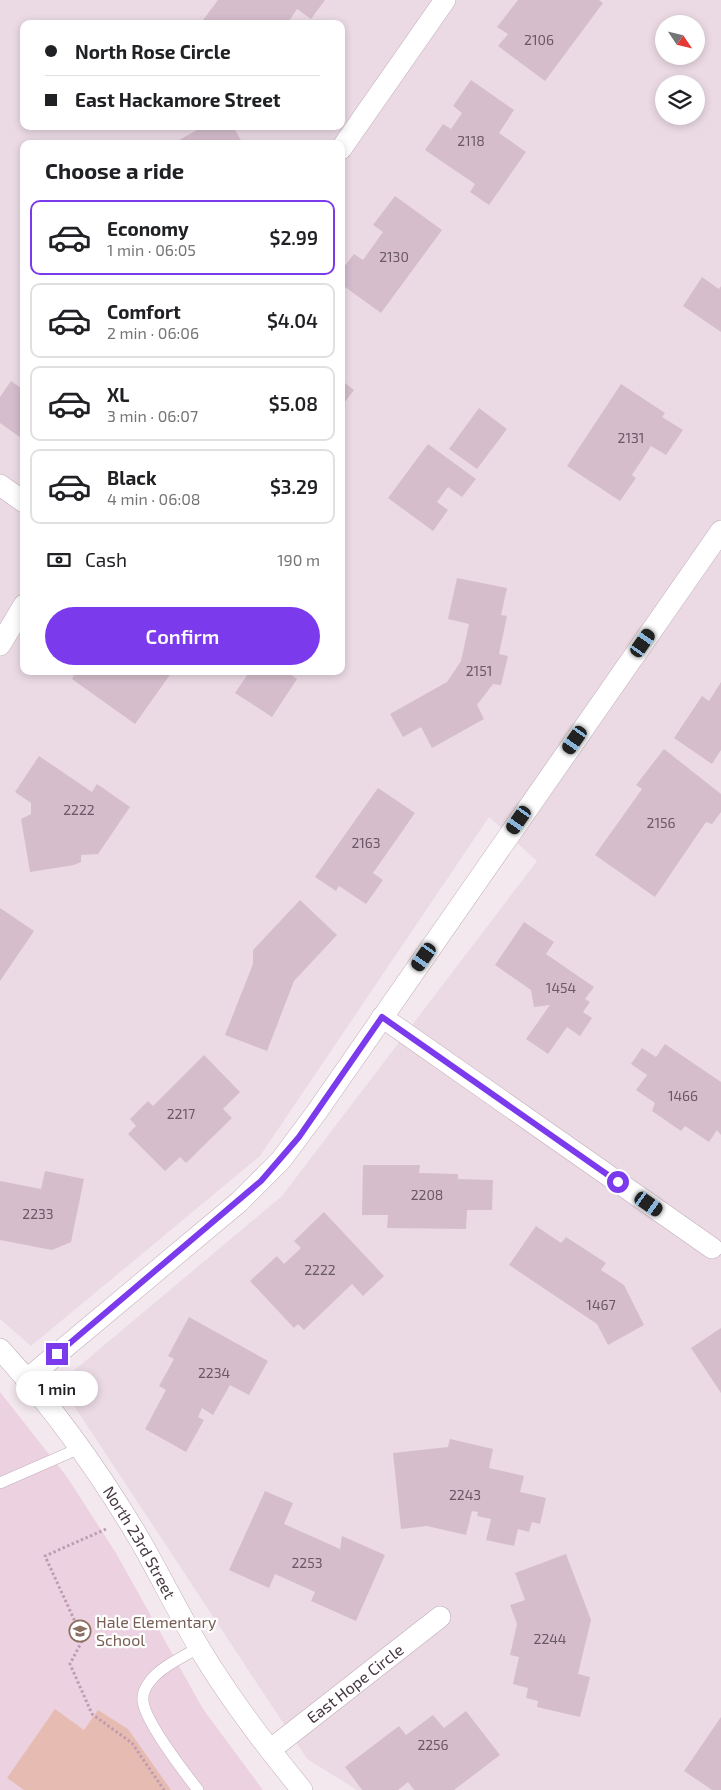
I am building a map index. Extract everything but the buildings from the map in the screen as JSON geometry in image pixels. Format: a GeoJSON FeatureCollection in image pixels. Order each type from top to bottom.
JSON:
{"type":"FeatureCollection","features":[{"type":"Feature","properties":{"kind":"street"},"geometry":{"type":"LineString","coordinates":[[345,143],[446,0]]}},
{"type":"Feature","properties":{"kind":"street"},"geometry":{"type":"LineString","coordinates":[[0,485],[20,499]]}},
{"type":"Feature","properties":{"kind":"street"},"geometry":{"type":"LineString","coordinates":[[26,1380],[261,1181],[299,1137],[721,530]]}},
{"type":"Feature","properties":{"kind":"street"},"geometry":{"type":"LineString","coordinates":[[0,645],[20,612]]}},
{"type":"Feature","properties":{"kind":"street"},"geometry":{"type":"LineString","coordinates":[[382,1017],[712,1248]]}},
{"type":"Feature","properties":{"kind":"street","name":"North 23rd Street"},"geometry":{"type":"LineString","coordinates":[[0,1349],[80,1448],[128,1520],[199,1647],[270,1750],[302,1790]]}},
{"type":"Feature","properties":{"kind":"street","name":"East Hope Circle"},"geometry":{"type":"LineString","coordinates":[[270,1750],[440,1617]]}},
{"type":"Feature","properties":{"kind":"lane"},"geometry":{"type":"LineString","coordinates":[[0,1483],[80,1448]]}},
{"type":"Feature","properties":{"kind":"lane"},"geometry":{"type":"LineString","coordinates":[[198,1790],[162,1739],[146,1711],[143,1700],[145,1689],[156,1674],[199,1647]]}},
{"type":"Feature","properties":{"kind":"path"},"geometry":{"type":"LineString","coordinates":[[128,1520],[45,1556],[83,1639],[70,1664],[92,1714],[132,1743],[164,1790]]}},
{"type":"Feature","properties":{"kind":"shaded area"},"geometry":{"type":"Polygon","coordinates":[[[0,0],[721,0],[721,1790],[357,1790],[307,1759],[59,1383],[282,1196],[537,861],[489,817],[260,1156],[31,1346],[0,1319],[0,0]]]}},
{"type":"Feature","properties":{"kind":"shaded area","name":"Hale Elementary School"},"geometry":{"type":"Polygon","coordinates":[[[0,1392],[67,1477],[116,1553],[203,1709],[263,1790],[0,1790],[0,1392]]]}},
{"type":"Feature","properties":{"kind":"shaded area"},"geometry":{"type":"Polygon","coordinates":[[[55,1709],[84,1730],[98,1710],[128,1729],[171,1790],[24,1790],[7,1778],[55,1709]]]}},
{"type":"Feature","properties":{"kind":"place","name":"Hale Elementary School"},"geometry":{"type":"Point","coordinates":[80,1631]}},
{"type":"Feature","properties":{"kind":"route"},"geometry":{"type":"LineString","coordinates":[[57,1354],[239,1202],[261,1181],[299,1137],[382,1017],[618,1182]]}}]}
